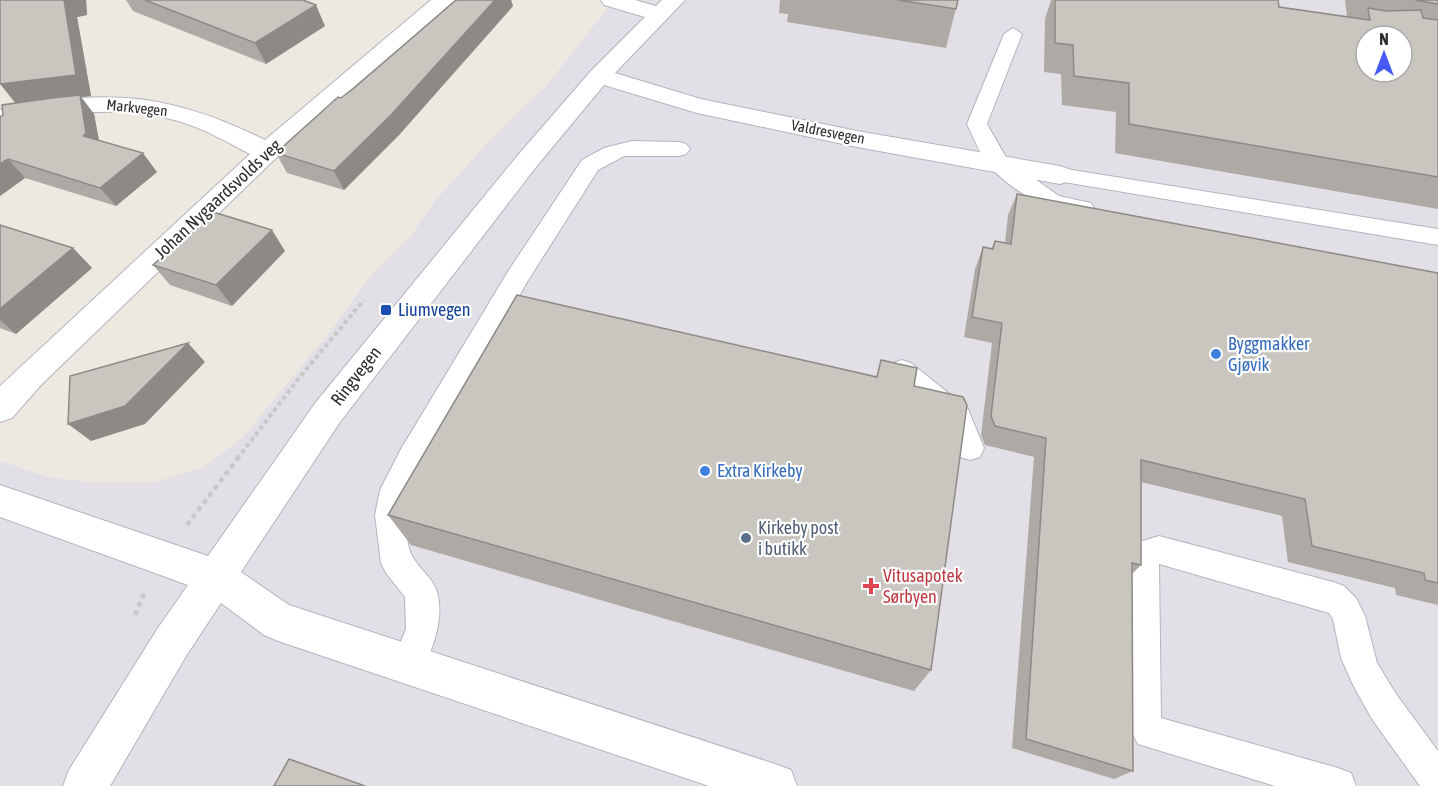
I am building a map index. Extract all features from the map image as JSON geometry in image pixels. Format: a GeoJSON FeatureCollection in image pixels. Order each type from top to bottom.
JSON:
{"type":"FeatureCollection","features":[{"type":"Feature","properties":{"kind":"street","name":"Johan Nygaardsvolds veg"},"geometry":{"type":"LineString","coordinates":[[0,408],[39,368],[267,152],[444,0]]}},
{"type":"Feature","properties":{"kind":"street"},"geometry":{"type":"LineString","coordinates":[[612,0],[667,7]]}},
{"type":"Feature","properties":{"kind":"street","name":"Ringvegen"},"geometry":{"type":"LineString","coordinates":[[85,786],[172,642],[215,576],[335,403],[446,260],[599,76],[667,7]]}},
{"type":"Feature","properties":{"kind":"street","name":"Valdresvegen"},"geometry":{"type":"LineString","coordinates":[[599,76],[697,106],[1060,175]]}},
{"type":"Feature","properties":{"kind":"street","name":"Markvegen"},"geometry":{"type":"LineString","coordinates":[[0,118],[71,105],[106,104],[146,107],[184,115],[267,152]]}},
{"type":"Feature","properties":{"kind":"street"},"geometry":{"type":"LineString","coordinates":[[0,501],[215,576],[278,621],[776,786]]}},
{"type":"Feature","properties":{"kind":"lane"},"geometry":{"type":"LineString","coordinates":[[1013,34],[977,124],[999,164],[1052,202],[1099,211]]}},
{"type":"Feature","properties":{"kind":"lane"},"geometry":{"type":"LineString","coordinates":[[409,663],[422,629],[421,592],[397,563],[390,515],[395,489],[411,458],[518,276],[590,165],[606,153],[623,148],[679,148]]}},
{"type":"Feature","properties":{"kind":"lane"},"geometry":{"type":"LineString","coordinates":[[1060,175],[1438,237]]}},
{"type":"Feature","properties":{"kind":"lane"},"geometry":{"type":"LineString","coordinates":[[902,370],[957,417],[970,448]]}},
{"type":"Feature","properties":{"kind":"lane"},"geometry":{"type":"LineString","coordinates":[[1338,786],[1150,732],[1142,720],[1142,558],[1147,553],[1159,550],[1333,597],[1341,602],[1349,614],[1357,655],[1371,687],[1438,781]]}},
{"type":"Feature","properties":{"kind":"shaded area"},"geometry":{"type":"Polygon","coordinates":[[[614,0],[1438,0],[1438,786],[0,786],[0,461],[47,477],[88,482],[155,482],[204,467],[243,437],[333,328],[373,272],[410,237],[435,201],[499,130],[545,87],[614,0]]]}},
{"type":"Feature","properties":{"kind":"building"},"geometry":{"type":"Polygon","coordinates":[[[0,0],[64,0],[76,75],[0,84],[0,0]]]}},
{"type":"Feature","properties":{"kind":"building"},"geometry":{"type":"Polygon","coordinates":[[[145,0],[303,0],[316,5],[255,43],[145,0]]]}},
{"type":"Feature","properties":{"kind":"building"},"geometry":{"type":"Polygon","coordinates":[[[456,0],[495,0],[391,115],[334,171],[276,153],[338,97],[341,98],[354,88],[456,0]]]}},
{"type":"Feature","properties":{"kind":"building"},"geometry":{"type":"Polygon","coordinates":[[[898,0],[958,0],[956,9],[898,0]]]}},
{"type":"Feature","properties":{"kind":"building"},"geometry":{"type":"Polygon","coordinates":[[[1055,0],[1278,0],[1279,7],[1370,20],[1368,8],[1386,11],[1421,10],[1423,18],[1438,20],[1438,177],[1129,124],[1129,83],[1074,76],[1073,45],[1055,43],[1055,0]]]}},
{"type":"Feature","properties":{"kind":"building"},"geometry":{"type":"Polygon","coordinates":[[[1415,0],[1438,0],[1438,4],[1415,0]]]}},
{"type":"Feature","properties":{"kind":"building"},"geometry":{"type":"Polygon","coordinates":[[[80,95],[86,133],[83,136],[143,153],[100,188],[8,159],[0,164],[2,105],[80,95]]]}},
{"type":"Feature","properties":{"kind":"building"},"geometry":{"type":"Polygon","coordinates":[[[1017,194],[1438,273],[1438,583],[1425,580],[1424,573],[1312,546],[1305,499],[1141,460],[1141,565],[1132,563],[1133,771],[1026,739],[1046,438],[995,426],[991,416],[1002,323],[972,317],[983,247],[993,249],[995,241],[1011,244],[1017,194]]]}},
{"type":"Feature","properties":{"kind":"building"},"geometry":{"type":"Polygon","coordinates":[[[213,212],[272,230],[216,285],[153,265],[213,212]]]}},
{"type":"Feature","properties":{"kind":"building"},"geometry":{"type":"Polygon","coordinates":[[[0,225],[73,248],[0,309],[0,225]]]}},
{"type":"Feature","properties":{"kind":"building"},"geometry":{"type":"Polygon","coordinates":[[[517,295],[877,377],[881,360],[917,368],[914,386],[963,397],[967,405],[931,670],[388,515],[517,295]]]}},
{"type":"Feature","properties":{"kind":"building"},"geometry":{"type":"Polygon","coordinates":[[[188,343],[125,406],[68,424],[70,376],[188,343]]]}},
{"type":"Feature","properties":{"kind":"building"},"geometry":{"type":"Polygon","coordinates":[[[289,759],[365,786],[274,786],[289,759]]]}},
{"type":"Feature","properties":{"kind":"place","name":"Liumvegen"},"geometry":{"type":"Point","coordinates":[386,310]}},
{"type":"Feature","properties":{"kind":"place","name":"Byggmakker Gjøvik"},"geometry":{"type":"Point","coordinates":[1216,354]}},
{"type":"Feature","properties":{"kind":"place","name":"Extra Kirkeby"},"geometry":{"type":"Point","coordinates":[705,471]}},
{"type":"Feature","properties":{"kind":"place","name":"Kirkeby post i butikk"},"geometry":{"type":"Point","coordinates":[746,538]}},
{"type":"Feature","properties":{"kind":"place","name":"Vitusapotek Sørbyen"},"geometry":{"type":"Point","coordinates":[871,586]}}]}
